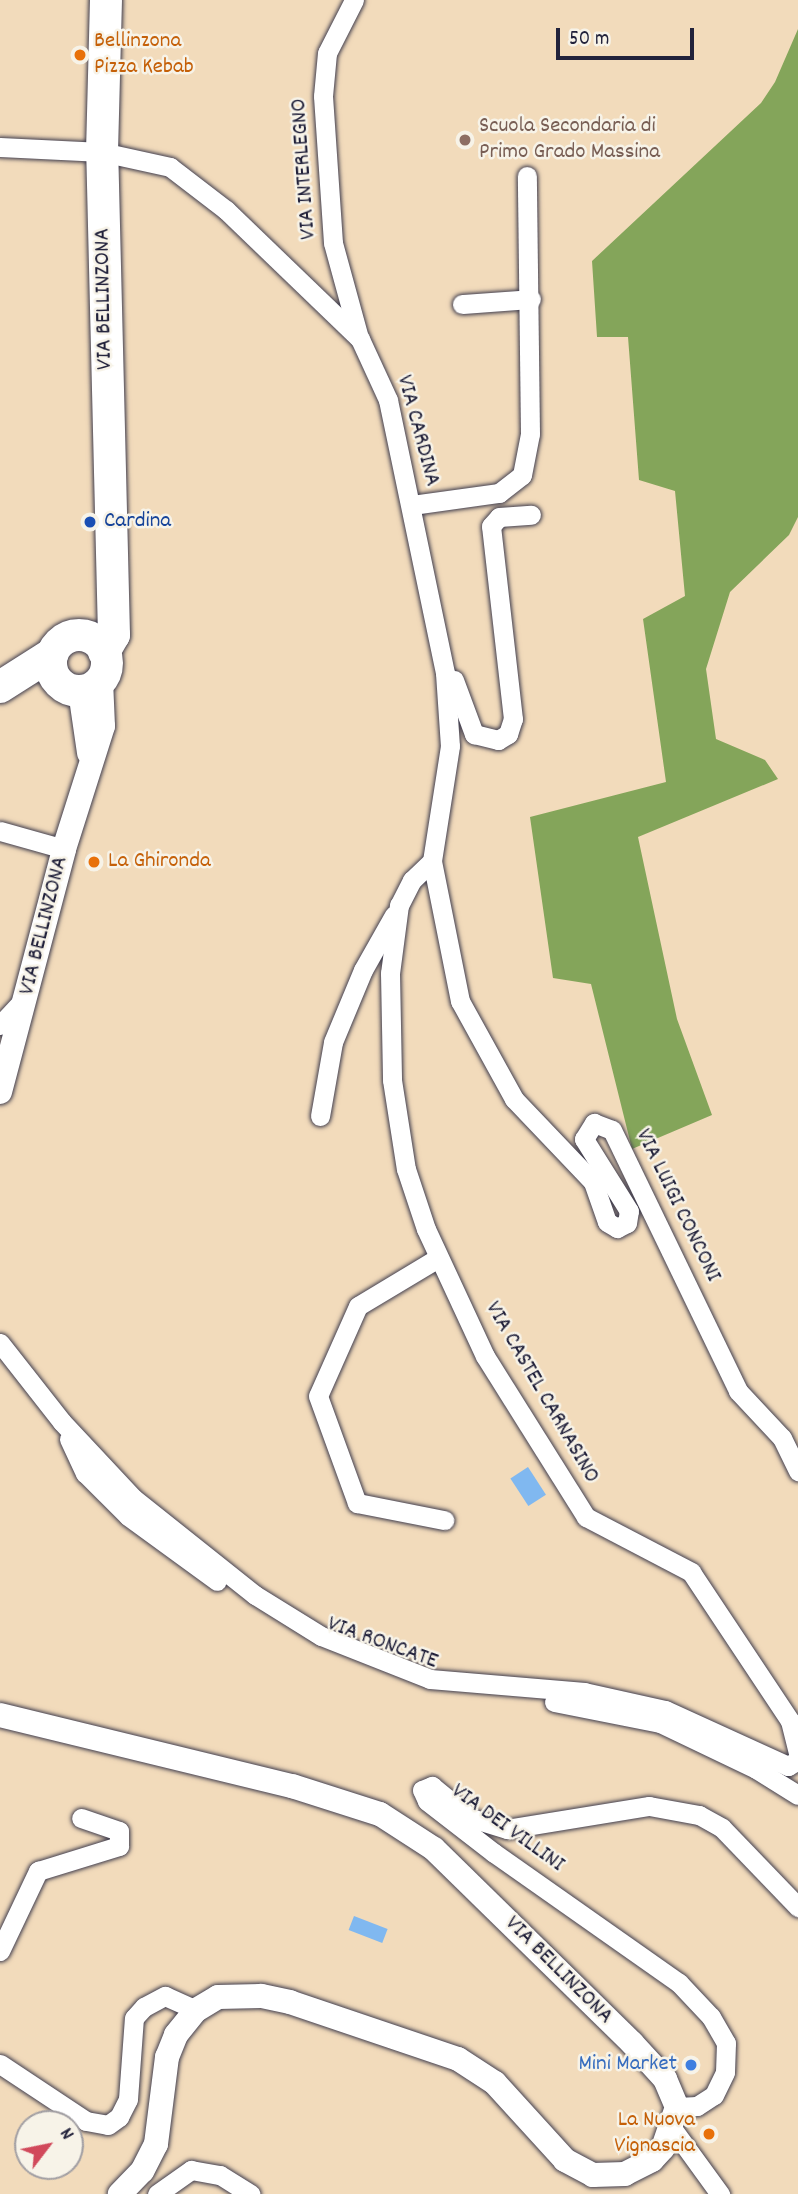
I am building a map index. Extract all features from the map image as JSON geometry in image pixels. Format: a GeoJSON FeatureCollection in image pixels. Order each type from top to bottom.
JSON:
{"type":"FeatureCollection","features":[{"type":"Feature","properties":{"kind":"main road","name":"VIA BELLINZONA"},"geometry":{"type":"LineString","coordinates":[[78,666],[114,635],[110,597],[102,152],[106,0]]}},
{"type":"Feature","properties":{"kind":"main road"},"geometry":{"type":"LineString","coordinates":[[4,686],[78,666]]}},
{"type":"Feature","properties":{"kind":"street","name":"VIA INTERLEGNO"},"geometry":{"type":"LineString","coordinates":[[354,0],[327,53],[323,96],[333,243],[359,339]]}},
{"type":"Feature","properties":{"kind":"street","name":"VIA CARDINA"},"geometry":{"type":"LineString","coordinates":[[0,147],[102,152],[170,167],[193,181],[359,339],[388,400],[412,505],[423,579],[445,673],[450,746],[432,861]]}},
{"type":"Feature","properties":{"kind":"street"},"geometry":{"type":"LineString","coordinates":[[412,505],[499,493],[522,475],[530,434],[531,299],[527,176]]}},
{"type":"Feature","properties":{"kind":"street"},"geometry":{"type":"LineString","coordinates":[[462,304],[531,299]]}},
{"type":"Feature","properties":{"kind":"street"},"geometry":{"type":"LineString","coordinates":[[423,579],[465,720],[474,734],[498,740],[508,734],[513,719],[491,526],[499,517],[531,515]]}},
{"type":"Feature","properties":{"kind":"street","name":"VIA BELLINZONA"},"geometry":{"type":"LineString","coordinates":[[0,1092],[90,760],[78,666]]}},
{"type":"Feature","properties":{"kind":"street"},"geometry":{"type":"LineString","coordinates":[[0,831],[64,849]]}},
{"type":"Feature","properties":{"kind":"street","name":"VIA CASTEL CARNASINO"},"geometry":{"type":"LineString","coordinates":[[432,861],[412,880],[399,905],[390,973],[392,1080],[406,1170],[438,1258],[485,1356],[586,1517],[691,1572],[790,1721],[798,1752]]}},
{"type":"Feature","properties":{"kind":"street","name":"VIA LUIGI CONCONI"},"geometry":{"type":"LineString","coordinates":[[432,861],[460,1001],[514,1099],[593,1182],[607,1223],[617,1228],[627,1223],[629,1212],[584,1139],[594,1123],[612,1130],[738,1391],[782,1438],[798,1471]]}},
{"type":"Feature","properties":{"kind":"street"},"geometry":{"type":"LineString","coordinates":[[320,1116],[333,1042],[363,970],[399,905]]}},
{"type":"Feature","properties":{"kind":"street"},"geometry":{"type":"LineString","coordinates":[[0,1025],[27,996]]}},
{"type":"Feature","properties":{"kind":"street"},"geometry":{"type":"LineString","coordinates":[[438,1258],[358,1306],[318,1396],[357,1503],[444,1520]]}},
{"type":"Feature","properties":{"kind":"street"},"geometry":{"type":"LineString","coordinates":[[4,1350],[61,1422],[133,1498],[255,1595],[321,1636],[430,1679],[584,1692],[665,1710],[788,1766],[798,1760]]}},
{"type":"Feature","properties":{"kind":"street","name":"VIA RONCATE"},"geometry":{"type":"LineString","coordinates":[[61,1422],[85,1473],[128,1516],[317,1649],[430,1689],[579,1705],[660,1723],[756,1769],[798,1795]]}},
{"type":"Feature","properties":{"kind":"street","name":"VIA BELLINZONA"},"geometry":{"type":"LineString","coordinates":[[1,1719],[292,1786],[380,1814],[434,1849],[632,2043],[665,2079],[675,2118]]}},
{"type":"Feature","properties":{"kind":"street","name":"VIA DEI VILLINI"},"geometry":{"type":"LineString","coordinates":[[675,2118],[714,2095],[725,2072],[726,2043],[710,2017],[679,1983],[494,1853],[427,1801],[422,1790],[432,1786],[471,1818],[507,1829],[649,1806],[699,1815],[722,1828],[798,1907]]}},
{"type":"Feature","properties":{"kind":"street"},"geometry":{"type":"LineString","coordinates":[[0,1951],[38,1871],[119,1846],[119,1831],[80,1818]]}},
{"type":"Feature","properties":{"kind":"street"},"geometry":{"type":"LineString","coordinates":[[0,2064],[86,2121],[108,2125],[119,2117],[128,2099],[134,2018],[144,2007],[164,1996],[196,2010]]}},
{"type":"Feature","properties":{"kind":"street"},"geometry":{"type":"LineString","coordinates":[[120,2194],[142,2171],[156,2144],[167,2057],[176,2035],[196,2010],[218,1997],[261,1996],[458,2059],[495,2083],[565,2161],[593,2175],[609,2176],[639,2169],[663,2148],[675,2118]]}},
{"type":"Feature","properties":{"kind":"street"},"geometry":{"type":"LineString","coordinates":[[675,2118],[720,2194]]}},
{"type":"Feature","properties":{"kind":"street"},"geometry":{"type":"LineString","coordinates":[[157,2194],[191,2170],[220,2175],[251,2194]]}},
{"type":"Feature","properties":{"kind":"green space"},"geometry":{"type":"Polygon","coordinates":[[[798,29],[798,517],[789,535],[730,592],[706,669],[716,739],[765,760],[778,779],[638,837],[677,1019],[712,1115],[632,1149],[591,984],[553,978],[530,817],[666,782],[643,619],[685,596],[675,491],[639,480],[628,337],[597,337],[592,261],[761,103],[775,82],[798,29]]]}},
{"type":"Feature","properties":{"kind":"water"},"geometry":{"type":"Polygon","coordinates":[[[528,1467],[546,1495],[528,1506],[510,1478],[528,1467]]]}},
{"type":"Feature","properties":{"kind":"water"},"geometry":{"type":"Polygon","coordinates":[[[354,1916],[388,1929],[382,1943],[349,1930],[354,1916]]]}},
{"type":"Feature","properties":{"kind":"place","name":"Bellinzona Pizza Kebab"},"geometry":{"type":"Point","coordinates":[80,55]}},
{"type":"Feature","properties":{"kind":"place","name":"Scuola Secondaria di Primo Grado Massina"},"geometry":{"type":"Point","coordinates":[465,140]}},
{"type":"Feature","properties":{"kind":"place","name":"Cardina"},"geometry":{"type":"Point","coordinates":[90,522]}},
{"type":"Feature","properties":{"kind":"place","name":"La Ghironda"},"geometry":{"type":"Point","coordinates":[94,862]}},
{"type":"Feature","properties":{"kind":"place","name":"Mini Market"},"geometry":{"type":"Point","coordinates":[691,2065]}},
{"type":"Feature","properties":{"kind":"place","name":"La Nuova Vignascia"},"geometry":{"type":"Point","coordinates":[709,2134]}}]}
